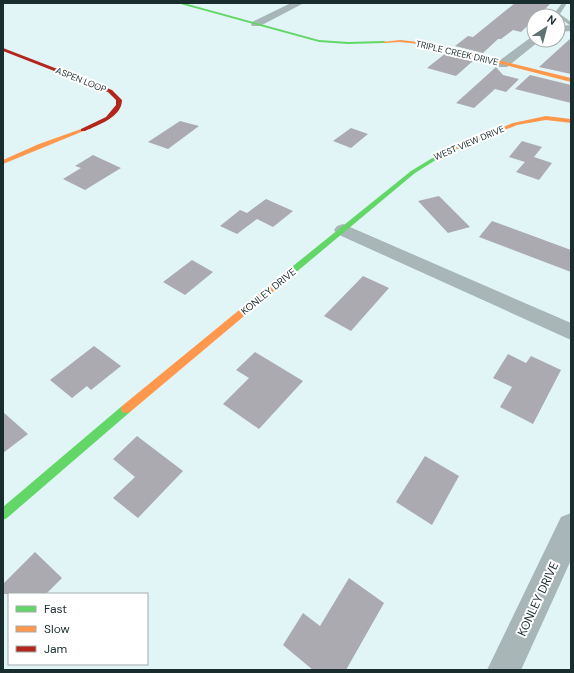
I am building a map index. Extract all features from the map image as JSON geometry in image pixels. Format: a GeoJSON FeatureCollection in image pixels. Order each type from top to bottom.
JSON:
{"type":"FeatureCollection","features":[{"type":"Feature","properties":{"kind":"street","name":"TRIPLE CREEK DRIVE"},"geometry":{"type":"LineString","coordinates":[[179,3],[319,41],[348,43],[400,40],[428,44],[571,80]]}},
{"type":"Feature","properties":{"kind":"street"},"geometry":{"type":"LineString","coordinates":[[256,24],[299,3]]}},
{"type":"Feature","properties":{"kind":"street"},"geometry":{"type":"LineString","coordinates":[[503,64],[526,46]]}},
{"type":"Feature","properties":{"kind":"street","name":"ASPEN LOOP"},"geometry":{"type":"LineString","coordinates":[[3,49],[110,91],[116,95],[119,100],[119,104],[117,110],[105,120],[53,140],[3,162]]}},
{"type":"Feature","properties":{"kind":"street","name":"WEST VIEW DRIVE"},"geometry":{"type":"LineString","coordinates":[[343,230],[413,172],[443,153],[525,122],[546,118],[571,121]]}},
{"type":"Feature","properties":{"kind":"street"},"geometry":{"type":"LineString","coordinates":[[343,230],[571,332]]}},
{"type":"Feature","properties":{"kind":"street","name":"KONLEY DRIVE"},"geometry":{"type":"LineString","coordinates":[[3,514],[204,343],[343,230]]}},
{"type":"Feature","properties":{"kind":"street","name":"KONLEY DRIVE"},"geometry":{"type":"LineString","coordinates":[[504,670],[571,528]]}},
{"type":"Feature","properties":{"kind":"lane"},"geometry":{"type":"LineString","coordinates":[[565,3],[557,14],[571,24]]}},
{"type":"Feature","properties":{"kind":"building"},"geometry":{"type":"Polygon","coordinates":[[[515,3],[551,3],[546,8],[526,8],[526,27],[521,32],[513,30],[501,39],[498,39],[483,53],[455,46],[468,36],[473,37],[515,3]]]}},
{"type":"Feature","properties":{"kind":"building"},"geometry":{"type":"Polygon","coordinates":[[[571,38],[571,74],[539,67],[560,48],[566,48],[566,43],[571,38]]]}},
{"type":"Feature","properties":{"kind":"building"},"geometry":{"type":"Polygon","coordinates":[[[446,53],[474,60],[456,76],[427,68],[446,53]]]}},
{"type":"Feature","properties":{"kind":"building"},"geometry":{"type":"Polygon","coordinates":[[[496,67],[503,75],[519,79],[506,92],[495,89],[474,108],[456,103],[496,67]]]}},
{"type":"Feature","properties":{"kind":"building"},"geometry":{"type":"Polygon","coordinates":[[[530,75],[571,85],[571,103],[515,89],[530,75]]]}},
{"type":"Feature","properties":{"kind":"building"},"geometry":{"type":"Polygon","coordinates":[[[180,121],[199,126],[168,149],[148,142],[180,121]]]}},
{"type":"Feature","properties":{"kind":"building"},"geometry":{"type":"Polygon","coordinates":[[[351,128],[368,134],[351,148],[333,141],[351,128]]]}},
{"type":"Feature","properties":{"kind":"building"},"geometry":{"type":"Polygon","coordinates":[[[522,141],[542,147],[534,157],[552,163],[539,180],[516,172],[525,162],[509,157],[522,141]]]}},
{"type":"Feature","properties":{"kind":"building"},"geometry":{"type":"Polygon","coordinates":[[[93,155],[121,168],[85,190],[63,179],[81,168],[75,166],[93,155]]]}},
{"type":"Feature","properties":{"kind":"building"},"geometry":{"type":"Polygon","coordinates":[[[439,196],[470,227],[448,233],[418,201],[439,196]]]}},
{"type":"Feature","properties":{"kind":"building"},"geometry":{"type":"Polygon","coordinates":[[[266,199],[293,211],[273,227],[257,219],[237,234],[220,226],[240,210],[247,213],[266,199]]]}},
{"type":"Feature","properties":{"kind":"building"},"geometry":{"type":"Polygon","coordinates":[[[492,221],[571,250],[571,272],[479,237],[492,221]]]}},
{"type":"Feature","properties":{"kind":"building"},"geometry":{"type":"Polygon","coordinates":[[[192,260],[213,272],[185,295],[163,282],[192,260]]]}},
{"type":"Feature","properties":{"kind":"building"},"geometry":{"type":"Polygon","coordinates":[[[363,276],[389,288],[351,331],[324,316],[363,276]]]}},
{"type":"Feature","properties":{"kind":"building"},"geometry":{"type":"Polygon","coordinates":[[[94,346],[121,366],[91,390],[87,386],[72,398],[50,380],[94,346]]]}},
{"type":"Feature","properties":{"kind":"building"},"geometry":{"type":"Polygon","coordinates":[[[255,352],[303,381],[259,429],[223,404],[249,378],[236,370],[255,352]]]}},
{"type":"Feature","properties":{"kind":"building"},"geometry":{"type":"Polygon","coordinates":[[[508,354],[526,363],[531,356],[561,370],[533,424],[500,407],[512,387],[493,378],[508,354]]]}},
{"type":"Feature","properties":{"kind":"building"},"geometry":{"type":"Polygon","coordinates":[[[3,412],[28,434],[3,453],[3,412]]]}},
{"type":"Feature","properties":{"kind":"building"},"geometry":{"type":"Polygon","coordinates":[[[137,436],[183,471],[138,518],[113,498],[135,477],[113,459],[137,436]]]}},
{"type":"Feature","properties":{"kind":"building"},"geometry":{"type":"Polygon","coordinates":[[[425,456],[459,476],[432,525],[396,502],[425,456]]]}},
{"type":"Feature","properties":{"kind":"building"},"geometry":{"type":"Polygon","coordinates":[[[35,552],[62,578],[47,593],[3,594],[3,584],[35,552]]]}},
{"type":"Feature","properties":{"kind":"building"},"geometry":{"type":"Polygon","coordinates":[[[349,578],[384,603],[346,670],[313,670],[283,645],[303,613],[320,626],[349,578]]]}},
{"type":"Feature","properties":{"kind":"traffic: fast"},"geometry":{"type":"LineString","coordinates":[[179,3],[319,41],[348,43],[384,42]]}},
{"type":"Feature","properties":{"kind":"traffic: fast"},"geometry":{"type":"LineString","coordinates":[[291,272],[413,172],[436,158]]}},
{"type":"Feature","properties":{"kind":"traffic: fast"},"geometry":{"type":"LineString","coordinates":[[3,514],[126,409]]}},
{"type":"Feature","properties":{"kind":"traffic: slow"},"geometry":{"type":"LineString","coordinates":[[384,42],[400,41],[428,44],[571,80]]}},
{"type":"Feature","properties":{"kind":"traffic: slow"},"geometry":{"type":"LineString","coordinates":[[436,158],[443,153],[515,124],[546,118],[571,121]]}},
{"type":"Feature","properties":{"kind":"traffic: slow"},"geometry":{"type":"LineString","coordinates":[[3,162],[41,145],[83,130]]}},
{"type":"Feature","properties":{"kind":"traffic: slow"},"geometry":{"type":"LineString","coordinates":[[126,409],[291,272]]}},
{"type":"Feature","properties":{"kind":"traffic: jam"},"geometry":{"type":"LineString","coordinates":[[3,49],[110,91],[119,100],[119,105],[108,118],[83,130]]}}]}
